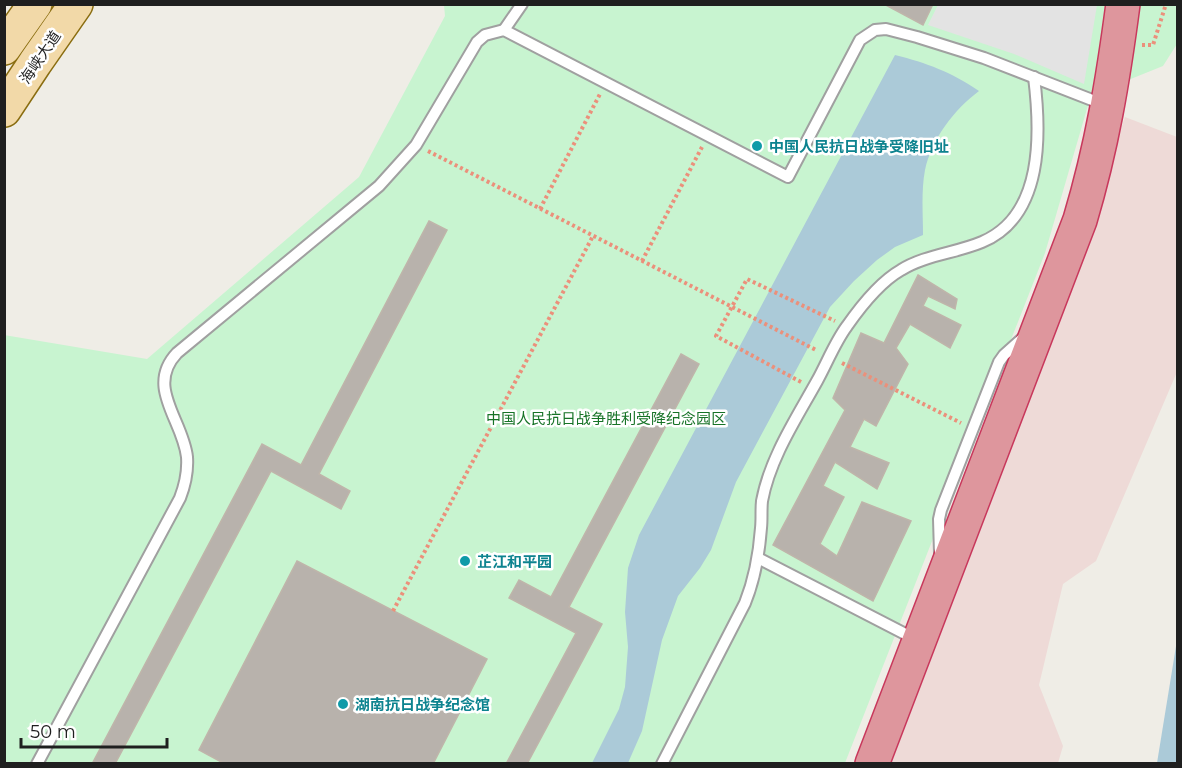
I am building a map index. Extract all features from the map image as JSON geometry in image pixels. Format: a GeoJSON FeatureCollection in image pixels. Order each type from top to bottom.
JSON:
{"type":"FeatureCollection","features":[{"type":"Feature","properties":{"kind":"highway"},"geometry":{"type":"LineString","coordinates":[[872,764],[1042,322],[1086,198],[1099,154],[1123,4]]}},
{"type":"Feature","properties":{"kind":"main road"},"geometry":{"type":"LineString","coordinates":[[4,48],[35,4]]}},
{"type":"Feature","properties":{"kind":"main road","name":"海峡大道"},"geometry":{"type":"LineString","coordinates":[[4,110],[76,4]]}},
{"type":"Feature","properties":{"kind":"lane"},"geometry":{"type":"LineString","coordinates":[[504,30],[522,4]]}},
{"type":"Feature","properties":{"kind":"lane"},"geometry":{"type":"LineString","coordinates":[[37,764],[180,498],[187,471],[187,457],[164,390],[168,363],[177,353],[379,186],[397,168],[416,145],[477,42],[493,31],[504,30],[788,177],[860,40],[875,30],[886,29],[917,37],[1034,77],[1108,106]]}},
{"type":"Feature","properties":{"kind":"lane"},"geometry":{"type":"LineString","coordinates":[[662,764],[745,603],[758,558],[762,502],[776,457],[847,326],[883,284],[899,271],[912,264],[988,239],[1004,230],[1019,213],[1028,191],[1035,154],[1037,116],[1034,77]]}},
{"type":"Feature","properties":{"kind":"lane"},"geometry":{"type":"LineString","coordinates":[[940,586],[939,519],[941,510],[999,362],[1042,322]]}},
{"type":"Feature","properties":{"kind":"lane"},"geometry":{"type":"LineString","coordinates":[[758,558],[919,641]]}},
{"type":"Feature","properties":{"kind":"path"},"geometry":{"type":"LineString","coordinates":[[1118,37],[1143,45],[1152,45],[1166,4]]}},
{"type":"Feature","properties":{"kind":"path"},"geometry":{"type":"LineString","coordinates":[[540,208],[606,83]]}},
{"type":"Feature","properties":{"kind":"path"},"geometry":{"type":"LineString","coordinates":[[642,261],[708,136]]}},
{"type":"Feature","properties":{"kind":"path"},"geometry":{"type":"LineString","coordinates":[[416,145],[973,429]]}},
{"type":"Feature","properties":{"kind":"path"},"geometry":{"type":"LineString","coordinates":[[393,610],[593,236]]}},
{"type":"Feature","properties":{"kind":"path"},"geometry":{"type":"LineString","coordinates":[[791,378],[716,336],[747,279],[825,316]]}},
{"type":"Feature","properties":{"kind":"shaded area"},"geometry":{"type":"Polygon","coordinates":[[[938,5],[1097,5],[1084,84],[1014,54],[928,25],[938,5]]]}},
{"type":"Feature","properties":{"kind":"shaded area"},"geometry":{"type":"Polygon","coordinates":[[[1125,117],[1177,137],[1177,372],[1096,561],[1063,584],[1039,685],[1063,746],[1058,763],[891,764],[1013,445],[1125,117]]]}},
{"type":"Feature","properties":{"kind":"green space","name":"芷江和平园"},"geometry":{"type":"Polygon","coordinates":[[[444,5],[1177,5],[1177,44],[1163,66],[1091,95],[1045,253],[845,763],[5,763],[4,335],[147,359],[359,177],[445,16],[444,5]]]}},
{"type":"Feature","properties":{"kind":"water"},"geometry":{"type":"Polygon","coordinates":[[[895,55],[918,61],[959,78],[979,91],[945,126],[928,158],[923,186],[923,235],[895,247],[877,260],[830,307],[736,482],[711,550],[678,596],[662,640],[642,731],[628,763],[592,763],[619,709],[625,687],[628,647],[625,612],[628,568],[639,535],[895,55]]]}},
{"type":"Feature","properties":{"kind":"water"},"geometry":{"type":"Polygon","coordinates":[[[1177,640],[1177,763],[1157,763],[1177,640]]]}},
{"type":"Feature","properties":{"kind":"building"},"geometry":{"type":"Polygon","coordinates":[[[884,4],[933,4],[923,25],[884,4]]]}},
{"type":"Feature","properties":{"kind":"building"},"geometry":{"type":"Polygon","coordinates":[[[429,221],[447,230],[319,474],[350,491],[341,509],[271,471],[115,764],[92,764],[262,444],[301,465],[429,221]]]}},
{"type":"Feature","properties":{"kind":"building"},"geometry":{"type":"Polygon","coordinates":[[[918,275],[957,299],[955,309],[928,296],[923,306],[961,325],[950,348],[910,324],[896,348],[908,364],[876,426],[864,419],[850,447],[889,463],[877,489],[835,462],[823,486],[844,497],[820,544],[837,556],[862,502],[911,521],[873,601],[773,545],[845,410],[833,398],[861,333],[884,343],[918,275]]]}},
{"type":"Feature","properties":{"kind":"building"},"geometry":{"type":"Polygon","coordinates":[[[681,354],[699,364],[569,607],[602,624],[527,764],[506,764],[576,633],[509,598],[519,580],[551,597],[681,354]]]}},
{"type":"Feature","properties":{"kind":"building","name":"湖南抗日战争纪念馆"},"geometry":{"type":"Polygon","coordinates":[[[297,561],[487,659],[433,764],[225,764],[199,750],[297,561]]]}},
{"type":"Feature","properties":{"kind":"place","name":"中国人民抗日战争受降旧址"},"geometry":{"type":"Point","coordinates":[757,146]}},
{"type":"Feature","properties":{"kind":"place","name":"芷江和平园"},"geometry":{"type":"Point","coordinates":[465,561]}},
{"type":"Feature","properties":{"kind":"place","name":"湖南抗日战争纪念馆"},"geometry":{"type":"Point","coordinates":[343,704]}},
{"type":"Feature","properties":{"kind":"park label","name":"中国人民抗日战争胜利受降纪念园区"},"geometry":{"type":"Point","coordinates":[606,418]}}]}
